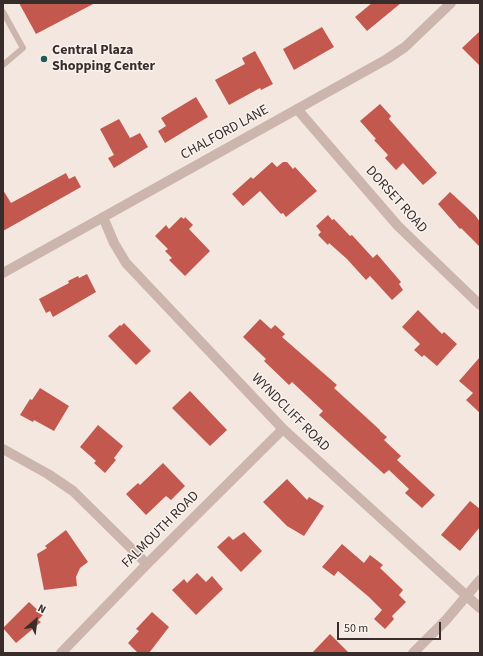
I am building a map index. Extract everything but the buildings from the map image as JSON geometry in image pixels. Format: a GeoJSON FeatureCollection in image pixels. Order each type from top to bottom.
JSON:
{"type":"FeatureCollection","features":[{"type":"Feature","properties":{"kind":"street","name":"CHALFORD LANE"},"geometry":{"type":"LineString","coordinates":[[3,273],[387,59],[405,47],[451,3]]}},
{"type":"Feature","properties":{"kind":"street","name":"DORSET ROAD"},"geometry":{"type":"LineString","coordinates":[[297,109],[398,226],[480,305]]}},
{"type":"Feature","properties":{"kind":"street","name":"WYNDCLIFF ROAD"},"geometry":{"type":"LineString","coordinates":[[103,217],[114,243],[126,263],[283,429],[480,608]]}},
{"type":"Feature","properties":{"kind":"street","name":"FALMOUTH ROAD"},"geometry":{"type":"LineString","coordinates":[[61,653],[147,564],[283,429]]}},
{"type":"Feature","properties":{"kind":"street"},"geometry":{"type":"LineString","coordinates":[[3,449],[48,474],[72,491],[147,564]]}},
{"type":"Feature","properties":{"kind":"street"},"geometry":{"type":"LineString","coordinates":[[412,653],[480,580]]}},
{"type":"Feature","properties":{"kind":"lane"},"geometry":{"type":"LineString","coordinates":[[3,12],[23,48],[3,64]]}},
{"type":"Feature","properties":{"kind":"place","name":"Central Plaza Shopping Center"},"geometry":{"type":"Point","coordinates":[44,59]}}]}
